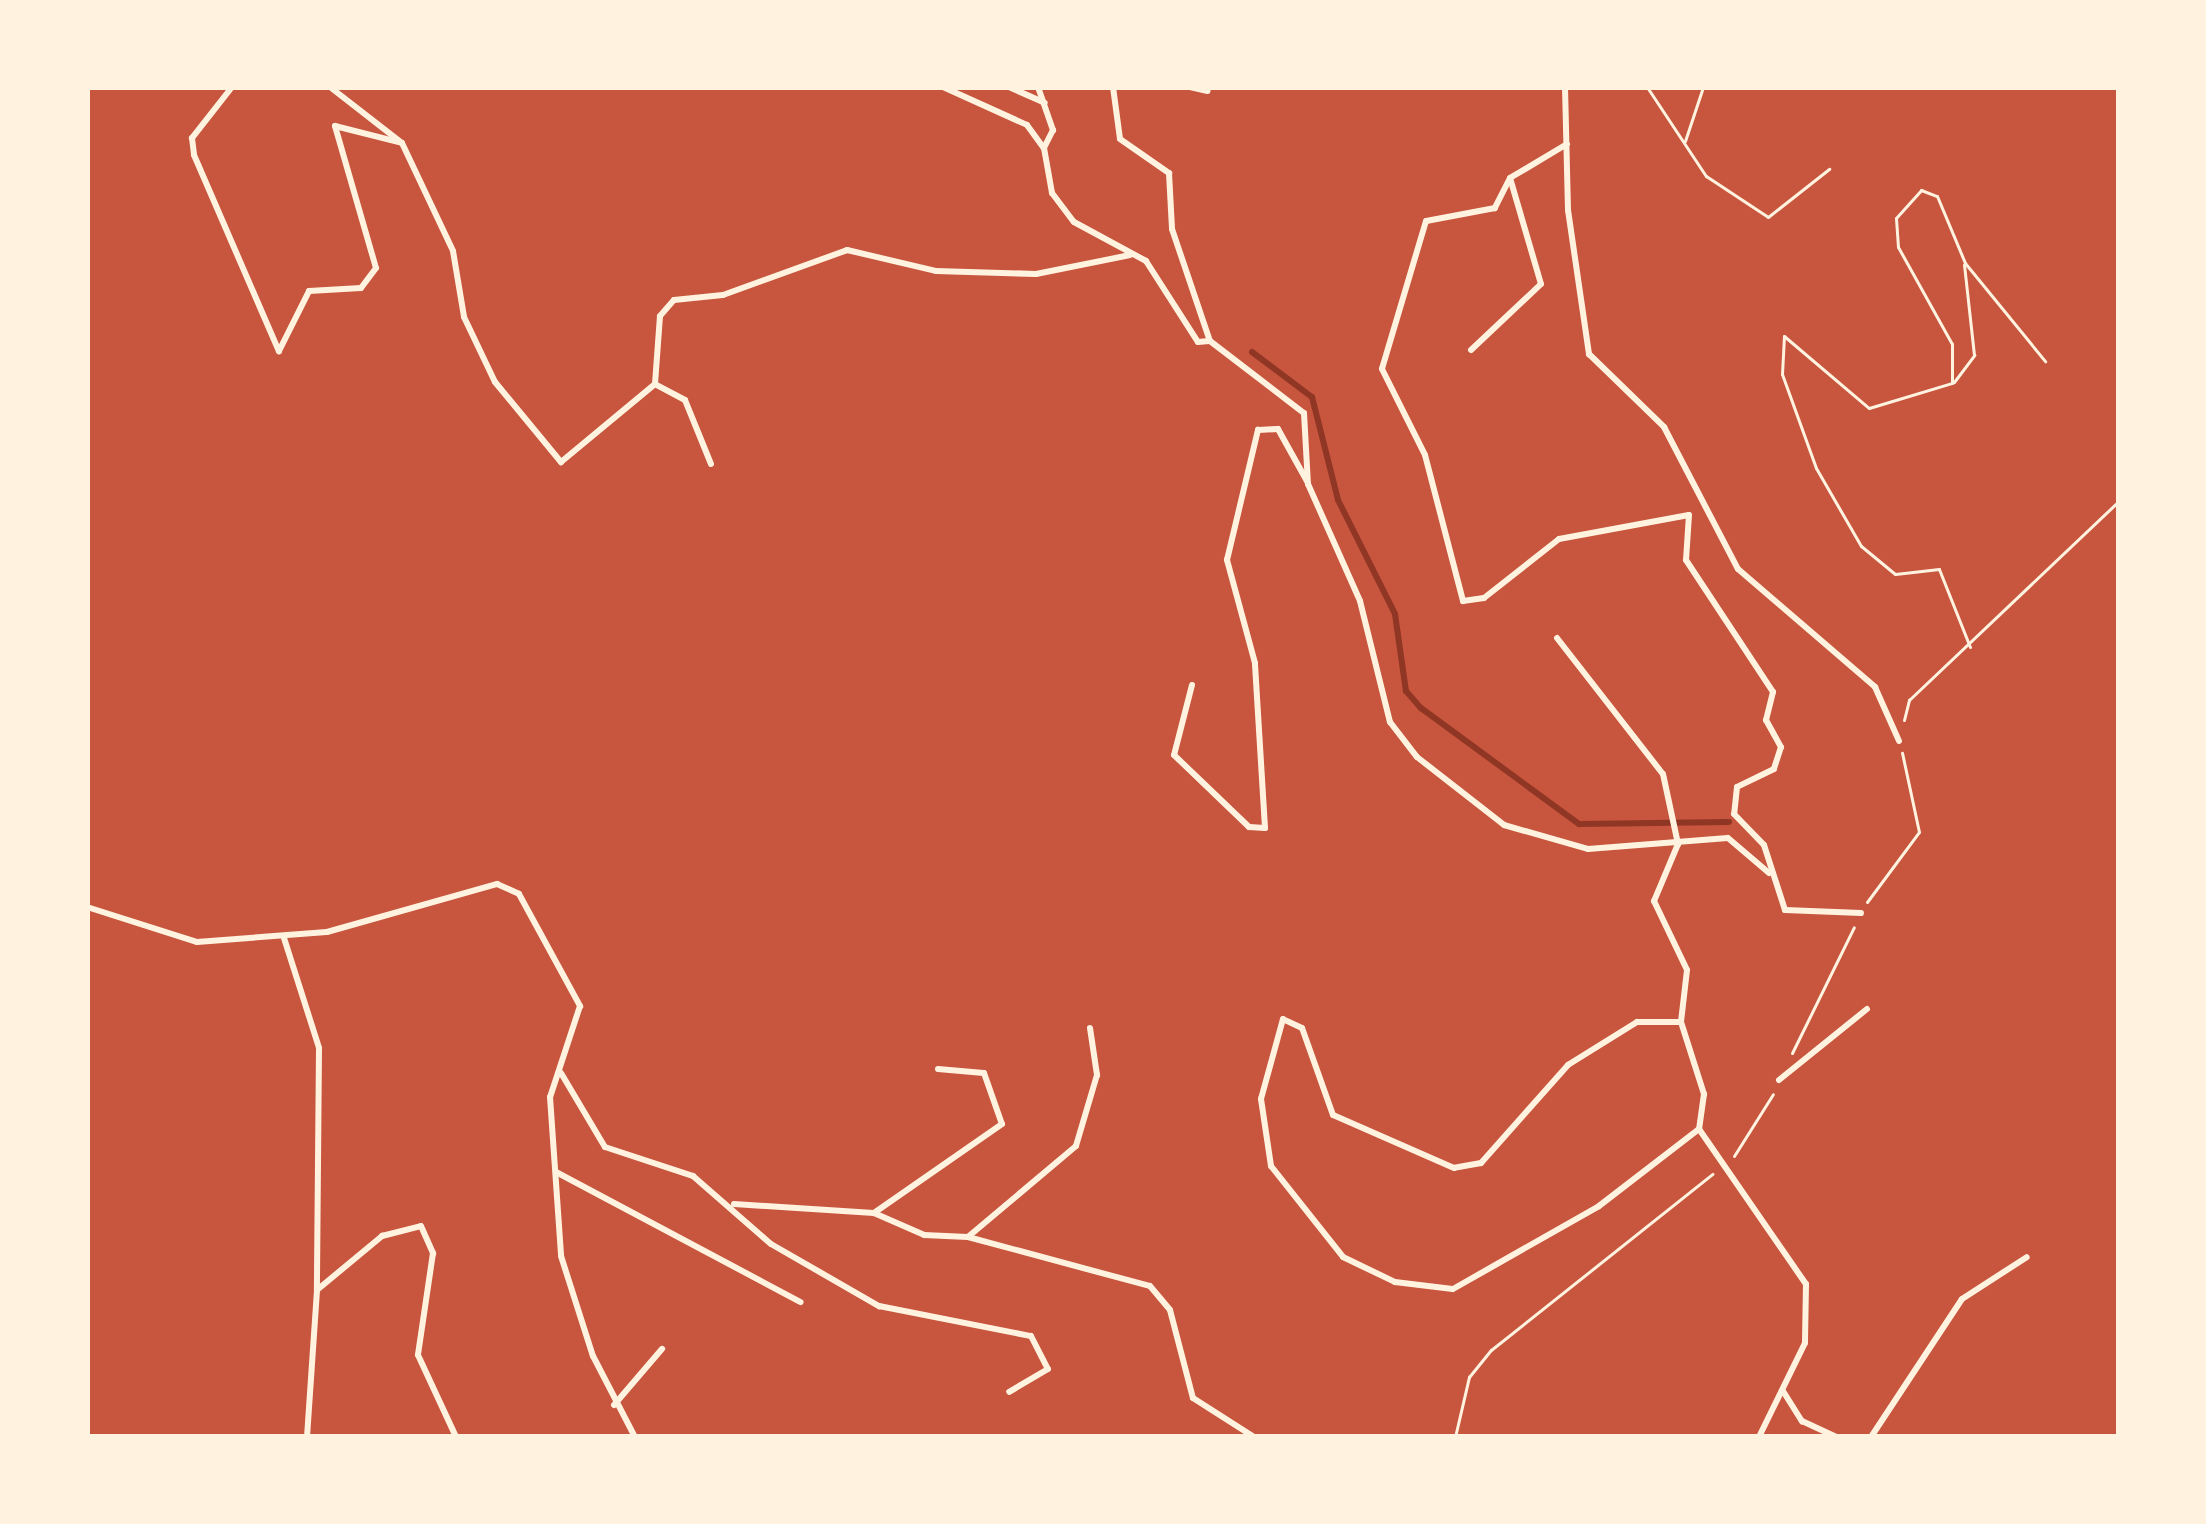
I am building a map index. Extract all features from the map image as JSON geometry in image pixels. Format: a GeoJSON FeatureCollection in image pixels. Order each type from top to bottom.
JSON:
{"type":"FeatureCollection","features":[{"type":"Feature","properties":{"kind":"lane"},"geometry":{"type":"LineString","coordinates":[[232,87],[192,138],[194,155],[279,351],[309,292],[361,288],[376,268],[335,126],[402,142]]}},
{"type":"Feature","properties":{"kind":"lane"},"geometry":{"type":"LineString","coordinates":[[330,87],[402,142],[453,251],[464,317],[495,382],[561,462],[655,384],[660,316],[674,299],[723,295],[847,250],[935,271],[1036,274],[1130,255]]}},
{"type":"Feature","properties":{"kind":"lane"},"geometry":{"type":"LineString","coordinates":[[943,87],[1027,125],[1044,148],[1052,193],[1074,222],[1172,287],[1198,342],[1210,340]]}},
{"type":"Feature","properties":{"kind":"lane"},"geometry":{"type":"LineString","coordinates":[[1009,87],[1045,104]]}},
{"type":"Feature","properties":{"kind":"lane"},"geometry":{"type":"LineString","coordinates":[[1037,87],[1054,138],[1044,148]]}},
{"type":"Feature","properties":{"kind":"lane"},"geometry":{"type":"LineString","coordinates":[[1112,87],[1120,139],[1168,173],[1172,229],[1210,340],[1304,412],[1308,484]]}},
{"type":"Feature","properties":{"kind":"lane"},"geometry":{"type":"LineString","coordinates":[[1190,87],[1208,91]]}},
{"type":"Feature","properties":{"kind":"lane"},"geometry":{"type":"LineString","coordinates":[[1565,87],[1589,354],[1664,427],[1738,569],[1875,686],[1899,741]]}},
{"type":"Feature","properties":{"kind":"lane"},"geometry":{"type":"LineString","coordinates":[[1567,144],[1510,178],[1485,213],[1426,221],[1382,369],[1425,455],[1462,601],[1484,598],[1558,539],[1688,515],[1685,560],[1771,681],[1766,720],[1781,747],[1774,769],[1737,787],[1731,805],[1764,845],[1774,881],[1795,916],[1861,914]]}},
{"type":"Feature","properties":{"kind":"lane"},"geometry":{"type":"LineString","coordinates":[[1472,350],[1540,284],[1510,178]]}},
{"type":"Feature","properties":{"kind":"lane"},"geometry":{"type":"LineString","coordinates":[[655,384],[685,400],[711,464]]}},
{"type":"Feature","properties":{"kind":"lane"},"geometry":{"type":"LineString","coordinates":[[1192,686],[1174,755],[1249,827],[1265,828],[1255,664],[1227,560],[1258,430],[1278,429],[1360,601],[1390,722],[1417,757],[1504,825],[1588,849],[1728,838],[1774,881]]}},
{"type":"Feature","properties":{"kind":"lane"},"geometry":{"type":"LineString","coordinates":[[1557,638],[1644,740],[1672,801],[1678,844],[1654,901],[1687,970],[1681,1022],[1704,1094],[1699,1129],[1707,1147],[1806,1284],[1804,1342],[1760,1437]]}},
{"type":"Feature","properties":{"kind":"lane"},"geometry":{"type":"LineString","coordinates":[[87,907],[197,942],[284,938],[497,884],[520,894],[580,1006],[559,1070],[556,1172],[563,1268],[614,1406],[635,1437]]}},
{"type":"Feature","properties":{"kind":"lane"},"geometry":{"type":"LineString","coordinates":[[284,938],[320,1048],[317,1290],[307,1437]]}},
{"type":"Feature","properties":{"kind":"lane"},"geometry":{"type":"LineString","coordinates":[[1779,1079],[1868,1009]]}},
{"type":"Feature","properties":{"kind":"lane"},"geometry":{"type":"LineString","coordinates":[[1681,1022],[1637,1022],[1568,1065],[1480,1163],[1454,1168],[1333,1115],[1302,1028],[1283,1019],[1261,1099],[1271,1166],[1343,1257],[1395,1282],[1453,1289],[1598,1206],[1699,1129]]}},
{"type":"Feature","properties":{"kind":"lane"},"geometry":{"type":"LineString","coordinates":[[968,1237],[1076,1146],[1097,1076],[1090,1028]]}},
{"type":"Feature","properties":{"kind":"lane"},"geometry":{"type":"LineString","coordinates":[[874,1213],[1002,1124],[984,1073],[938,1069]]}},
{"type":"Feature","properties":{"kind":"lane"},"geometry":{"type":"LineString","coordinates":[[559,1070],[605,1147],[693,1176],[771,1244],[879,1306],[1031,1336],[1048,1369],[1010,1392]]}},
{"type":"Feature","properties":{"kind":"lane"},"geometry":{"type":"LineString","coordinates":[[556,1172],[801,1302]]}},
{"type":"Feature","properties":{"kind":"lane"},"geometry":{"type":"LineString","coordinates":[[730,1204],[874,1213],[924,1235],[968,1237],[1150,1286],[1170,1310],[1193,1398],[1254,1437]]}},
{"type":"Feature","properties":{"kind":"lane"},"geometry":{"type":"LineString","coordinates":[[317,1290],[382,1237],[422,1226],[433,1253],[418,1354],[456,1437]]}},
{"type":"Feature","properties":{"kind":"lane"},"geometry":{"type":"LineString","coordinates":[[1871,1437],[1962,1299],[2027,1257]]}},
{"type":"Feature","properties":{"kind":"lane"},"geometry":{"type":"LineString","coordinates":[[614,1406],[662,1349]]}},
{"type":"Feature","properties":{"kind":"lane"},"geometry":{"type":"LineString","coordinates":[[1782,1389],[1802,1421],[1837,1437]]}},
{"type":"Feature","properties":{"kind":"path"},"geometry":{"type":"LineString","coordinates":[[1647,87],[1717,186],[1768,217],[1829,169]]}},
{"type":"Feature","properties":{"kind":"path"},"geometry":{"type":"LineString","coordinates":[[1684,142],[1703,87]]}},
{"type":"Feature","properties":{"kind":"path"},"geometry":{"type":"LineString","coordinates":[[1952,382],[1952,344],[1898,247],[1896,218],[1921,190],[1954,221],[1965,263],[1974,356],[1952,382],[1869,409],[1784,336],[1782,374],[1816,468],[1861,546],[1895,574],[1939,569],[1970,647]]}},
{"type":"Feature","properties":{"kind":"path"},"geometry":{"type":"LineString","coordinates":[[1965,263],[2045,361]]}},
{"type":"Feature","properties":{"kind":"path"},"geometry":{"type":"LineString","coordinates":[[1455,1437],[1469,1377],[1491,1350],[1734,1156],[1779,1079],[1861,914],[1919,832],[1899,741],[1910,700],[2119,501]]}},
{"type":"Feature","properties":{"kind":"waterway"},"geometry":{"type":"LineString","coordinates":[[1252,352],[1312,397],[1338,500],[1395,614],[1406,691],[1421,708],[1579,824],[1729,822]]}}]}
